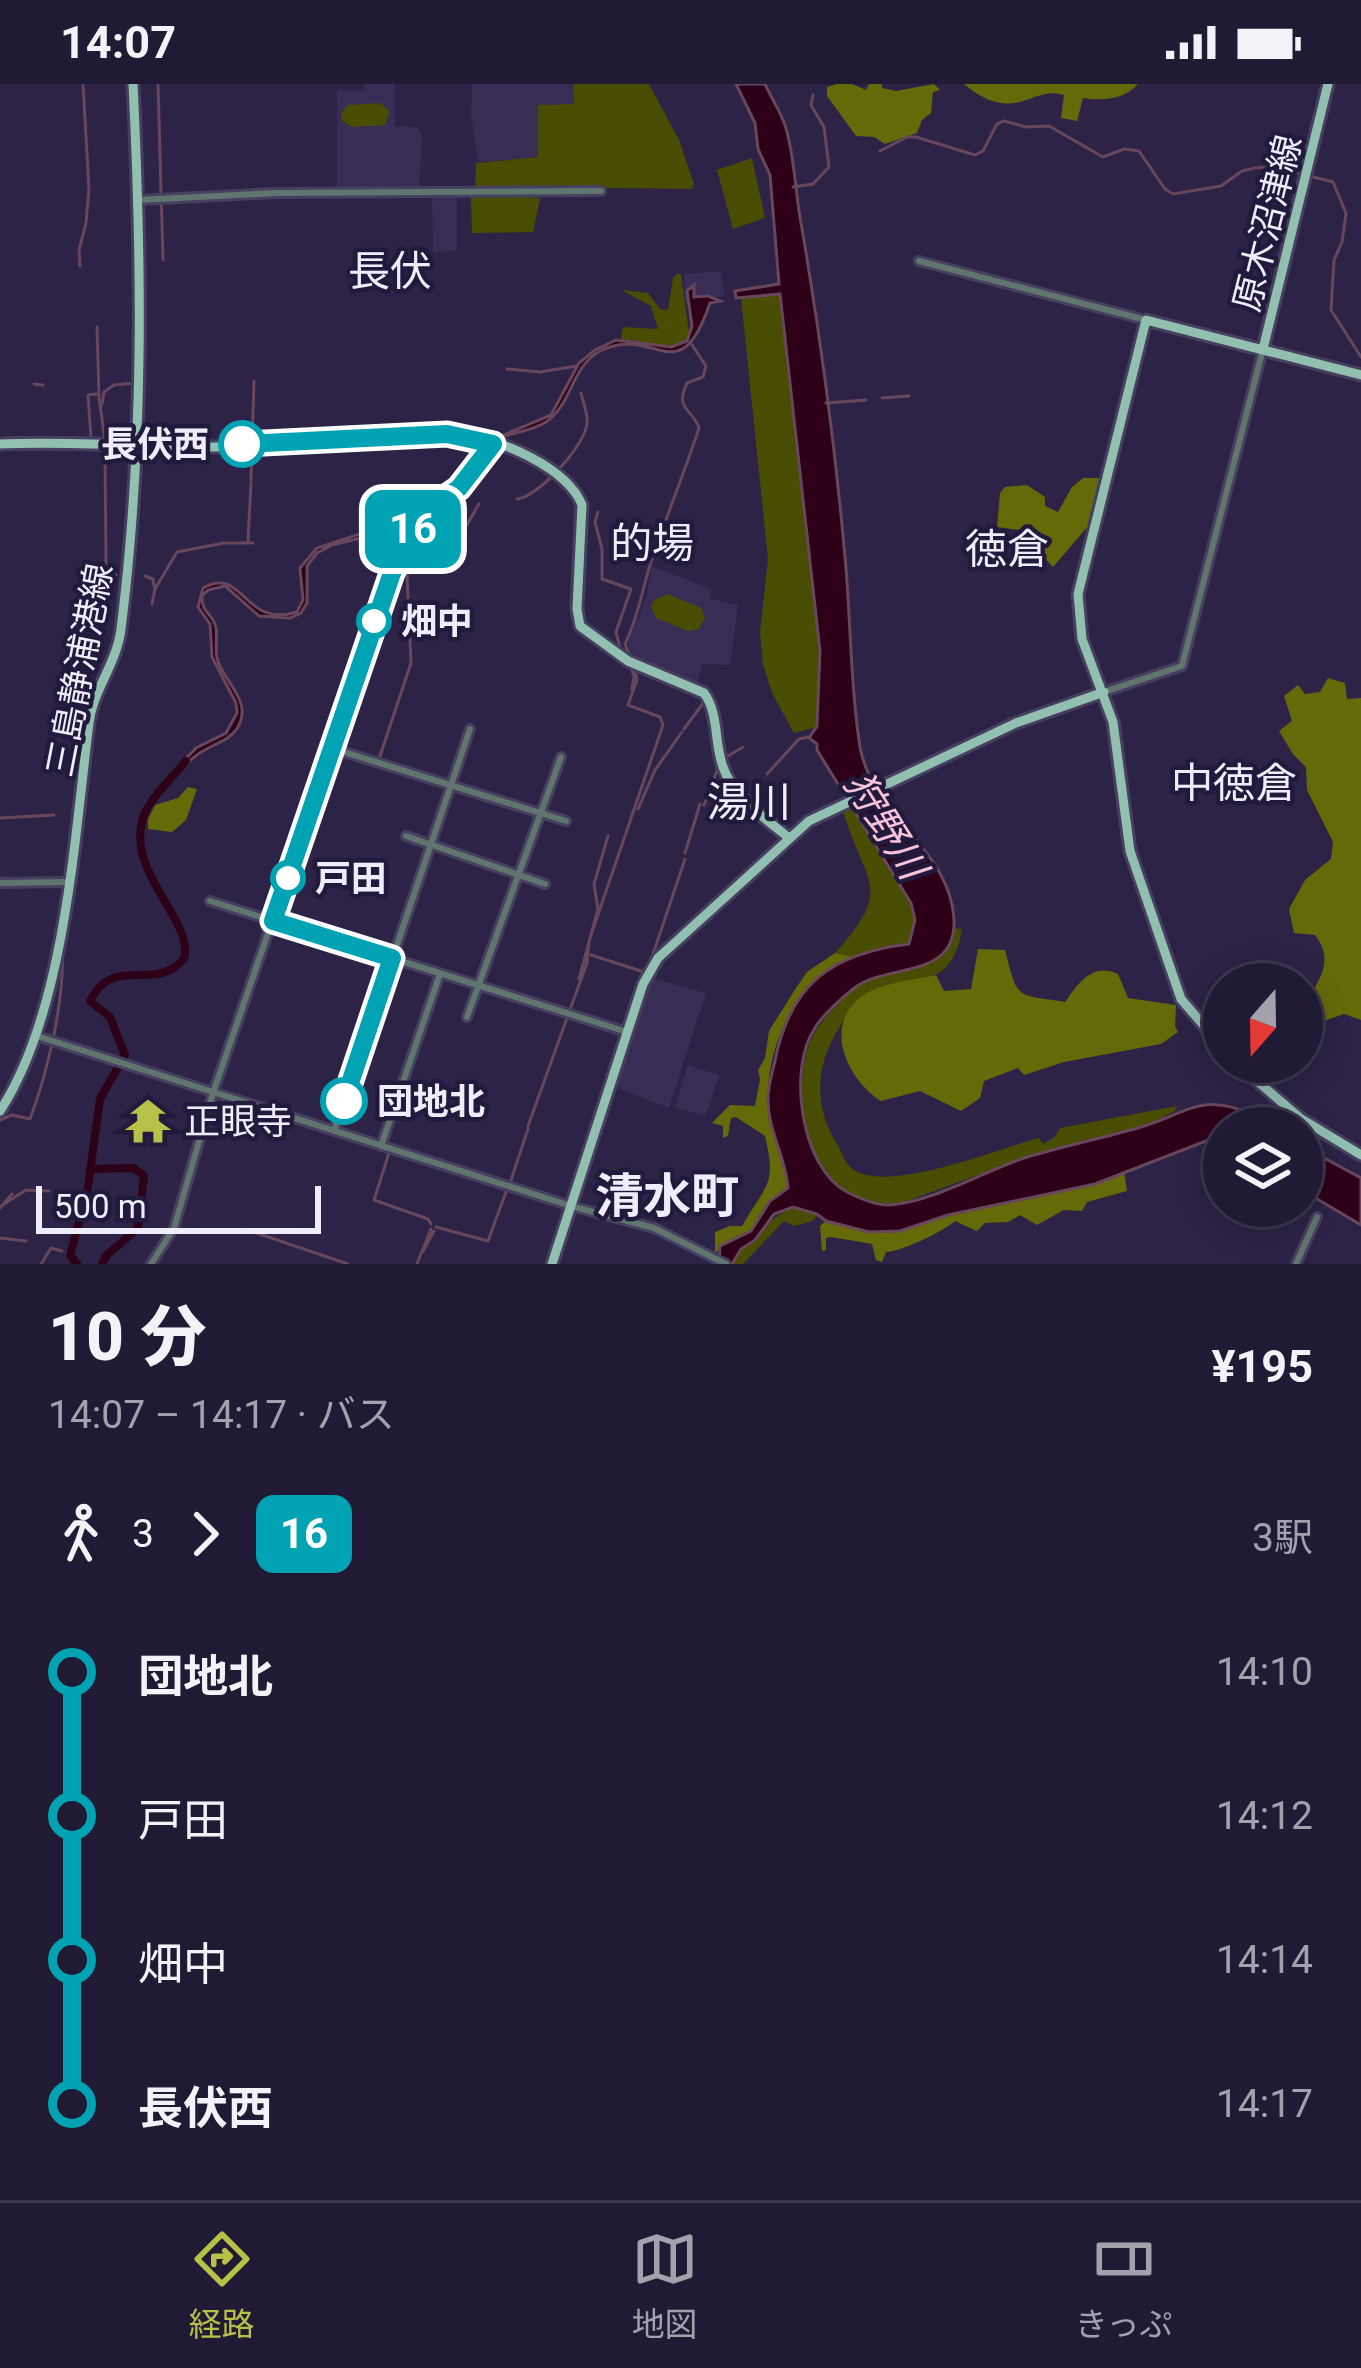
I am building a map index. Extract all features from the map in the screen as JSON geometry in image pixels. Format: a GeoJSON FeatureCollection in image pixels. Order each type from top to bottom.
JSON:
{"type":"FeatureCollection","features":[{"type":"Feature","properties":{"kind":"main road","name":"三島静浦港線"},"geometry":{"type":"LineString","coordinates":[[0,1111],[37,1036],[91,709],[120,635],[139,443],[139,200],[133,84]]}},
{"type":"Feature","properties":{"kind":"main road","name":"原木沼津線"},"geometry":{"type":"LineString","coordinates":[[1146,320],[1263,349],[1328,84]]}},
{"type":"Feature","properties":{"kind":"main road"},"geometry":{"type":"LineString","coordinates":[[1146,320],[1076,606],[1082,640],[1112,722],[1130,851],[1180,999],[1203,1025]]}},
{"type":"Feature","properties":{"kind":"main road"},"geometry":{"type":"LineString","coordinates":[[1263,349],[1361,375]]}},
{"type":"Feature","properties":{"kind":"main road"},"geometry":{"type":"LineString","coordinates":[[0,444],[190,447],[447,434],[489,442],[540,461],[579,497],[583,515],[580,626],[628,661],[704,692],[712,704],[716,741],[729,783],[789,838]]}},
{"type":"Feature","properties":{"kind":"main road"},"geometry":{"type":"LineString","coordinates":[[552,1264],[652,965],[805,824],[1016,723],[1104,692]]}},
{"type":"Feature","properties":{"kind":"main road"},"geometry":{"type":"LineString","coordinates":[[1259,1083],[1300,1118],[1361,1155]]}},
{"type":"Feature","properties":{"kind":"street"},"geometry":{"type":"LineString","coordinates":[[139,200],[276,193],[601,191]]}},
{"type":"Feature","properties":{"kind":"street"},"geometry":{"type":"LineString","coordinates":[[919,261],[1146,320]]}},
{"type":"Feature","properties":{"kind":"street"},"geometry":{"type":"LineString","coordinates":[[1104,692],[1182,665],[1263,349]]}},
{"type":"Feature","properties":{"kind":"street"},"geometry":{"type":"LineString","coordinates":[[151,1264],[174,1228],[213,1093],[379,607],[422,514],[459,488],[489,442]]}},
{"type":"Feature","properties":{"kind":"street"},"geometry":{"type":"LineString","coordinates":[[334,1131],[470,729]]}},
{"type":"Feature","properties":{"kind":"street"},"geometry":{"type":"LineString","coordinates":[[331,748],[566,821]]}},
{"type":"Feature","properties":{"kind":"street"},"geometry":{"type":"LineString","coordinates":[[467,1017],[561,758]]}},
{"type":"Feature","properties":{"kind":"street"},"geometry":{"type":"LineString","coordinates":[[406,836],[545,884]]}},
{"type":"Feature","properties":{"kind":"street"},"geometry":{"type":"LineString","coordinates":[[0,883],[65,882]]}},
{"type":"Feature","properties":{"kind":"street"},"geometry":{"type":"LineString","coordinates":[[210,901],[628,1032]]}},
{"type":"Feature","properties":{"kind":"street"},"geometry":{"type":"LineString","coordinates":[[381,1146],[440,974]]}},
{"type":"Feature","properties":{"kind":"street"},"geometry":{"type":"LineString","coordinates":[[37,1036],[571,1206],[654,1228],[726,1264]]}},
{"type":"Feature","properties":{"kind":"street"},"geometry":{"type":"LineString","coordinates":[[1296,1264],[1313,1227]]}},
{"type":"Feature","properties":{"kind":"shaded area"},"geometry":{"type":"Polygon","coordinates":[[[365,84],[395,84],[395,126],[417,127],[422,137],[419,190],[337,190],[337,91],[364,91],[365,84]]]}},
{"type":"Feature","properties":{"kind":"shaded area"},"geometry":{"type":"Polygon","coordinates":[[[472,84],[573,84],[577,154],[478,162],[472,84]]]}},
{"type":"Feature","properties":{"kind":"shaded area"},"geometry":{"type":"Polygon","coordinates":[[[573,84],[649,84],[679,140],[692,189],[531,187],[531,196],[540,199],[533,232],[472,233],[471,198],[475,195],[529,194],[528,187],[475,189],[476,163],[538,157],[538,105],[574,104],[573,84]]]}},
{"type":"Feature","properties":{"kind":"shaded area"},"geometry":{"type":"Polygon","coordinates":[[[837,84],[866,90],[869,84],[882,84],[896,91],[934,84],[940,90],[933,92],[931,113],[917,133],[885,144],[874,137],[856,136],[827,96],[827,87],[837,84]]]}},
{"type":"Feature","properties":{"kind":"shaded area"},"geometry":{"type":"Polygon","coordinates":[[[964,84],[1138,84],[1112,98],[1083,98],[1077,121],[1061,118],[1064,95],[997,102],[964,84]]]}},
{"type":"Feature","properties":{"kind":"shaded area"},"geometry":{"type":"Polygon","coordinates":[[[380,103],[390,111],[385,125],[352,127],[342,121],[341,113],[348,105],[380,103]]]}},
{"type":"Feature","properties":{"kind":"shaded area"},"geometry":{"type":"Polygon","coordinates":[[[752,158],[765,218],[733,229],[717,170],[752,158]]]}},
{"type":"Feature","properties":{"kind":"shaded area"},"geometry":{"type":"Polygon","coordinates":[[[432,196],[457,196],[457,251],[433,252],[432,196]]]}},
{"type":"Feature","properties":{"kind":"shaded area"},"geometry":{"type":"Polygon","coordinates":[[[721,271],[725,296],[685,303],[684,274],[721,271]]]}},
{"type":"Feature","properties":{"kind":"shaded area"},"geometry":{"type":"Polygon","coordinates":[[[678,273],[689,332],[686,340],[671,346],[621,339],[623,327],[658,329],[651,306],[621,290],[648,293],[660,309],[668,310],[678,273]]]}},
{"type":"Feature","properties":{"kind":"shaded area"},"geometry":{"type":"Polygon","coordinates":[[[780,294],[820,648],[817,727],[794,733],[772,693],[763,664],[760,632],[768,559],[741,298],[780,294]]]}},
{"type":"Feature","properties":{"kind":"shaded area"},"geometry":{"type":"Polygon","coordinates":[[[1083,478],[1101,478],[1090,524],[1053,567],[1036,549],[1036,538],[1029,531],[997,527],[1000,493],[1005,487],[1027,485],[1045,497],[1045,506],[1058,512],[1083,478]]]}},
{"type":"Feature","properties":{"kind":"shaded area"},"geometry":{"type":"Polygon","coordinates":[[[652,566],[711,589],[710,599],[738,605],[730,665],[702,664],[696,684],[632,659],[628,643],[652,566]]]}},
{"type":"Feature","properties":{"kind":"shaded area"},"geometry":{"type":"Polygon","coordinates":[[[668,594],[701,608],[705,617],[699,629],[688,631],[656,618],[651,607],[654,600],[668,594]]]}},
{"type":"Feature","properties":{"kind":"shaded area"},"geometry":{"type":"Polygon","coordinates":[[[1328,678],[1345,683],[1347,699],[1361,698],[1361,1020],[1344,1014],[1323,1021],[1324,954],[1315,935],[1294,933],[1289,909],[1305,880],[1331,859],[1333,842],[1307,790],[1306,767],[1279,731],[1292,721],[1284,696],[1298,685],[1305,694],[1320,692],[1328,678]]]}},
{"type":"Feature","properties":{"kind":"shaded area"},"geometry":{"type":"Polygon","coordinates":[[[188,787],[197,789],[186,820],[172,832],[148,829],[155,805],[178,798],[188,787]]]}},
{"type":"Feature","properties":{"kind":"shaded area"},"geometry":{"type":"Polygon","coordinates":[[[851,805],[912,903],[915,920],[909,944],[853,957],[835,953],[865,913],[870,885],[843,810],[851,805]]]}},
{"type":"Feature","properties":{"kind":"shaded area"},"geometry":{"type":"Polygon","coordinates":[[[953,928],[962,929],[949,964],[926,978],[882,987],[862,997],[829,1047],[820,1095],[828,1128],[851,1168],[889,1177],[915,1173],[1039,1138],[1043,1144],[1060,1128],[1177,1106],[1175,1111],[1147,1125],[1027,1157],[899,1204],[872,1202],[839,1186],[824,1172],[805,1130],[803,1078],[811,1041],[823,1021],[857,986],[877,975],[928,963],[944,951],[953,928]]]}},
{"type":"Feature","properties":{"kind":"shaded area"},"geometry":{"type":"Polygon","coordinates":[[[978,949],[1005,950],[1017,987],[1036,998],[1065,1002],[1094,972],[1118,974],[1128,998],[1176,1005],[1178,1032],[1161,1044],[1064,1062],[1024,1075],[1018,1068],[984,1081],[980,1098],[961,1111],[920,1091],[881,1101],[858,1080],[844,1052],[841,1038],[849,1009],[877,988],[936,975],[944,991],[971,989],[978,949]]]}},
{"type":"Feature","properties":{"kind":"shaded area"},"geometry":{"type":"Polygon","coordinates":[[[835,953],[853,957],[832,967],[799,1000],[786,1021],[771,1067],[769,1114],[788,1188],[770,1201],[751,1231],[715,1253],[715,1232],[742,1226],[767,1184],[770,1165],[765,1136],[736,1117],[731,1118],[728,1136],[723,1138],[723,1126],[712,1123],[730,1105],[755,1106],[758,1070],[769,1031],[807,972],[835,953]]]}},
{"type":"Feature","properties":{"kind":"shaded area"},"geometry":{"type":"Polygon","coordinates":[[[648,977],[706,993],[669,1108],[614,1087],[648,977]]]}},
{"type":"Feature","properties":{"kind":"shaded area"},"geometry":{"type":"Polygon","coordinates":[[[688,1065],[719,1075],[706,1116],[675,1107],[688,1065]]]}},
{"type":"Feature","properties":{"kind":"shaded area"},"geometry":{"type":"Polygon","coordinates":[[[1124,1171],[1127,1191],[1087,1202],[1082,1211],[1064,1210],[1037,1225],[1020,1215],[1008,1222],[985,1223],[977,1231],[955,1221],[902,1249],[886,1252],[882,1262],[876,1260],[872,1244],[831,1237],[826,1238],[822,1251],[820,1226],[826,1221],[869,1232],[900,1231],[948,1215],[1095,1184],[1124,1171]]]}},
{"type":"Feature","properties":{"kind":"shaded area"},"geometry":{"type":"Polygon","coordinates":[[[794,1207],[817,1214],[813,1221],[794,1226],[784,1221],[743,1264],[732,1264],[759,1231],[794,1207]]]}},
{"type":"Feature","properties":{"kind":"water","name":"狩野川"},"geometry":{"type":"Polygon","coordinates":[[[736,84],[765,84],[791,149],[837,473],[860,747],[879,793],[939,872],[954,919],[952,939],[944,952],[932,961],[853,989],[815,1028],[806,1046],[801,1092],[809,1140],[819,1162],[847,1192],[873,1203],[906,1203],[1027,1157],[1141,1127],[1194,1107],[1220,1105],[1230,1107],[1203,1107],[1203,1142],[1095,1184],[948,1215],[900,1231],[869,1232],[793,1207],[774,1214],[732,1264],[719,1264],[720,1246],[751,1231],[770,1201],[788,1188],[768,1098],[792,1011],[804,992],[837,964],[909,944],[915,920],[911,903],[817,744],[809,738],[817,726],[820,651],[780,294],[736,298],[735,291],[779,284],[770,175],[758,149],[755,123],[736,84]]]}},
{"type":"Feature","properties":{"kind":"water"},"geometry":{"type":"Polygon","coordinates":[[[694,285],[694,297],[720,301],[710,303],[688,345],[676,351],[637,345],[602,350],[584,365],[562,405],[546,422],[493,441],[448,488],[388,504],[381,523],[369,536],[317,553],[307,566],[307,603],[301,613],[290,618],[259,616],[225,586],[208,590],[202,600],[215,625],[217,658],[240,700],[242,717],[228,738],[181,764],[196,748],[226,733],[237,713],[212,657],[210,624],[198,607],[203,588],[227,584],[265,612],[297,612],[303,600],[300,568],[317,548],[369,531],[389,498],[446,484],[480,445],[551,415],[579,363],[595,350],[616,340],[671,347],[687,341],[692,326],[687,291],[694,285]]]}},
{"type":"Feature","properties":{"kind":"water"},"geometry":{"type":"Polygon","coordinates":[[[1323,1157],[1361,1178],[1361,1225],[1323,1202],[1323,1157]]]}},
{"type":"Feature","properties":{"kind":"waterway"},"geometry":{"type":"LineString","coordinates":[[80,266],[89,189],[83,84]]}},
{"type":"Feature","properties":{"kind":"waterway"},"geometry":{"type":"LineString","coordinates":[[158,84],[163,260]]}},
{"type":"Feature","properties":{"kind":"waterway"},"geometry":{"type":"LineString","coordinates":[[793,187],[813,184],[829,167],[824,127],[811,105],[813,95]]}},
{"type":"Feature","properties":{"kind":"waterway"},"geometry":{"type":"LineString","coordinates":[[880,151],[916,137],[975,155],[1004,121],[1049,126],[1103,157],[1124,149],[1139,151],[1173,194],[1221,186],[1255,168],[1274,167],[1333,182],[1346,213],[1334,260],[1331,310],[1361,357]]}},
{"type":"Feature","properties":{"kind":"waterway"},"geometry":{"type":"LineString","coordinates":[[97,327],[105,441]]}},
{"type":"Feature","properties":{"kind":"waterway"},"geometry":{"type":"LineString","coordinates":[[631,659],[625,644],[699,428],[683,399],[687,383],[703,377],[706,366],[690,342]]}},
{"type":"Feature","properties":{"kind":"waterway"},"geometry":{"type":"LineString","coordinates":[[507,369],[540,372],[577,366]]}},
{"type":"Feature","properties":{"kind":"waterway"},"geometry":{"type":"LineString","coordinates":[[251,480],[254,381]]}},
{"type":"Feature","properties":{"kind":"waterway"},"geometry":{"type":"LineString","coordinates":[[102,404],[104,392],[114,385],[134,383]]}},
{"type":"Feature","properties":{"kind":"waterway"},"geometry":{"type":"LineString","coordinates":[[34,384],[43,385]]}},
{"type":"Feature","properties":{"kind":"waterway"},"geometry":{"type":"LineString","coordinates":[[517,499],[548,480],[585,433],[581,393]]}},
{"type":"Feature","properties":{"kind":"waterway"},"geometry":{"type":"LineString","coordinates":[[91,439],[88,395],[96,394]]}},
{"type":"Feature","properties":{"kind":"waterway"},"geometry":{"type":"LineString","coordinates":[[882,398],[909,396]]}},
{"type":"Feature","properties":{"kind":"waterway"},"geometry":{"type":"LineString","coordinates":[[826,403],[866,400]]}},
{"type":"Feature","properties":{"kind":"waterway"},"geometry":{"type":"LineString","coordinates":[[105,450],[106,565],[116,575]]}},
{"type":"Feature","properties":{"kind":"waterway"},"geometry":{"type":"LineString","coordinates":[[248,541],[251,483]]}},
{"type":"Feature","properties":{"kind":"waterway"},"geometry":{"type":"LineString","coordinates":[[379,759],[411,663],[407,575],[433,548],[457,542],[479,504]]}},
{"type":"Feature","properties":{"kind":"waterway"},"geometry":{"type":"LineString","coordinates":[[598,512],[602,579],[631,589],[616,632],[621,652]]}},
{"type":"Feature","properties":{"kind":"waterway"},"geometry":{"type":"LineString","coordinates":[[152,604],[155,589],[177,552],[253,543]]}},
{"type":"Feature","properties":{"kind":"waterway"},"geometry":{"type":"LineString","coordinates":[[145,576],[153,579],[154,586]]}},
{"type":"Feature","properties":{"kind":"waterway"},"geometry":{"type":"LineString","coordinates":[[630,664],[632,689]]}},
{"type":"Feature","properties":{"kind":"waterway"},"geometry":{"type":"LineString","coordinates":[[528,1126],[587,963],[589,941],[663,725],[660,717],[628,705],[637,680],[634,668]]}},
{"type":"Feature","properties":{"kind":"waterway"},"geometry":{"type":"LineString","coordinates":[[83,737],[90,700]]}},
{"type":"Feature","properties":{"kind":"waterway"},"geometry":{"type":"LineString","coordinates":[[684,729],[704,702]]}},
{"type":"Feature","properties":{"kind":"waterway"},"geometry":{"type":"LineString","coordinates":[[638,809],[655,770],[682,732]]}},
{"type":"Feature","properties":{"kind":"waterway"},"geometry":{"type":"LineString","coordinates":[[767,774],[799,739],[808,737]]}},
{"type":"Feature","properties":{"kind":"waterway"},"geometry":{"type":"LineString","coordinates":[[723,759],[743,747]]}},
{"type":"Feature","properties":{"kind":"waterway"},"geometry":{"type":"LineString","coordinates":[[77,1264],[70,1255],[87,1194],[100,1099],[125,1055],[110,1017],[90,1001],[110,979],[160,974],[184,959],[185,944],[150,875],[140,836],[148,808],[186,761]]}},
{"type":"Feature","properties":{"kind":"waterway"},"geometry":{"type":"LineString","coordinates":[[704,805],[718,768]]}},
{"type":"Feature","properties":{"kind":"waterway"},"geometry":{"type":"LineString","coordinates":[[685,853],[700,804]]}},
{"type":"Feature","properties":{"kind":"waterway"},"geometry":{"type":"LineString","coordinates":[[0,818],[54,815]]}},
{"type":"Feature","properties":{"kind":"waterway"},"geometry":{"type":"LineString","coordinates":[[61,905],[72,830]]}},
{"type":"Feature","properties":{"kind":"waterway"},"geometry":{"type":"LineString","coordinates":[[579,979],[598,909],[594,884],[608,836]]}},
{"type":"Feature","properties":{"kind":"waterway"},"geometry":{"type":"LineString","coordinates":[[650,963],[685,859]]}},
{"type":"Feature","properties":{"kind":"waterway"},"geometry":{"type":"LineString","coordinates":[[0,1120],[12,1115],[30,1119],[53,1038],[62,953]]}},
{"type":"Feature","properties":{"kind":"waterway"},"geometry":{"type":"LineString","coordinates":[[591,955],[644,972]]}},
{"type":"Feature","properties":{"kind":"waterway"},"geometry":{"type":"LineString","coordinates":[[510,1183],[528,1129]]}},
{"type":"Feature","properties":{"kind":"waterway"},"geometry":{"type":"LineString","coordinates":[[389,1153],[374,1200],[431,1224]]}},
{"type":"Feature","properties":{"kind":"waterway"},"geometry":{"type":"LineString","coordinates":[[90,1169],[134,1168],[144,1176],[138,1228],[102,1264]]}},
{"type":"Feature","properties":{"kind":"waterway"},"geometry":{"type":"LineString","coordinates":[[4,1204],[26,1190],[49,1191]]}},
{"type":"Feature","properties":{"kind":"waterway"},"geometry":{"type":"LineString","coordinates":[[436,1227],[488,1241],[506,1192]]}},
{"type":"Feature","properties":{"kind":"waterway"},"geometry":{"type":"LineString","coordinates":[[0,1208],[12,1194]]}},
{"type":"Feature","properties":{"kind":"waterway"},"geometry":{"type":"LineString","coordinates":[[61,1201],[82,1202]]}},
{"type":"Feature","properties":{"kind":"waterway"},"geometry":{"type":"LineString","coordinates":[[245,1229],[348,1264]]}},
{"type":"Feature","properties":{"kind":"waterway"},"geometry":{"type":"LineString","coordinates":[[417,1264],[431,1229]]}},
{"type":"Feature","properties":{"kind":"waterway"},"geometry":{"type":"LineString","coordinates":[[423,1251],[434,1231]]}},
{"type":"Feature","properties":{"kind":"waterway"},"geometry":{"type":"LineString","coordinates":[[0,1238],[26,1241]]}},
{"type":"Feature","properties":{"kind":"waterway"},"geometry":{"type":"LineString","coordinates":[[41,1264],[51,1248],[62,1251]]}},
{"type":"Feature","properties":{"kind":"bus line","name":"16"},"geometry":{"type":"LineString","coordinates":[[242,444],[447,434],[493,444],[459,488],[427,507],[392,573],[273,921],[392,958],[344,1101]]}},
{"type":"Feature","properties":{"kind":"place","name":"長伏西"},"geometry":{"type":"Point","coordinates":[242,444]}},
{"type":"Feature","properties":{"kind":"place","name":"畑中"},"geometry":{"type":"Point","coordinates":[374,621]}},
{"type":"Feature","properties":{"kind":"place","name":"戸田"},"geometry":{"type":"Point","coordinates":[288,878]}},
{"type":"Feature","properties":{"kind":"place","name":"団地北"},"geometry":{"type":"Point","coordinates":[344,1101]}},
{"type":"Feature","properties":{"kind":"place","name":"正眼寺"},"geometry":{"type":"Point","coordinates":[148,1121]}},
{"type":"Feature","properties":{"kind":"district","name":"長伏"},"geometry":{"type":"Point","coordinates":[390,271]}},
{"type":"Feature","properties":{"kind":"district","name":"的場"},"geometry":{"type":"Point","coordinates":[652,543]}},
{"type":"Feature","properties":{"kind":"district","name":"徳倉"},"geometry":{"type":"Point","coordinates":[1007,549]}},
{"type":"Feature","properties":{"kind":"district","name":"中徳倉"},"geometry":{"type":"Point","coordinates":[1234,783]}},
{"type":"Feature","properties":{"kind":"district","name":"湯川"},"geometry":{"type":"Point","coordinates":[749,802]}},
{"type":"Feature","properties":{"kind":"district","name":"清水町"},"geometry":{"type":"Point","coordinates":[667,1196]}}]}
